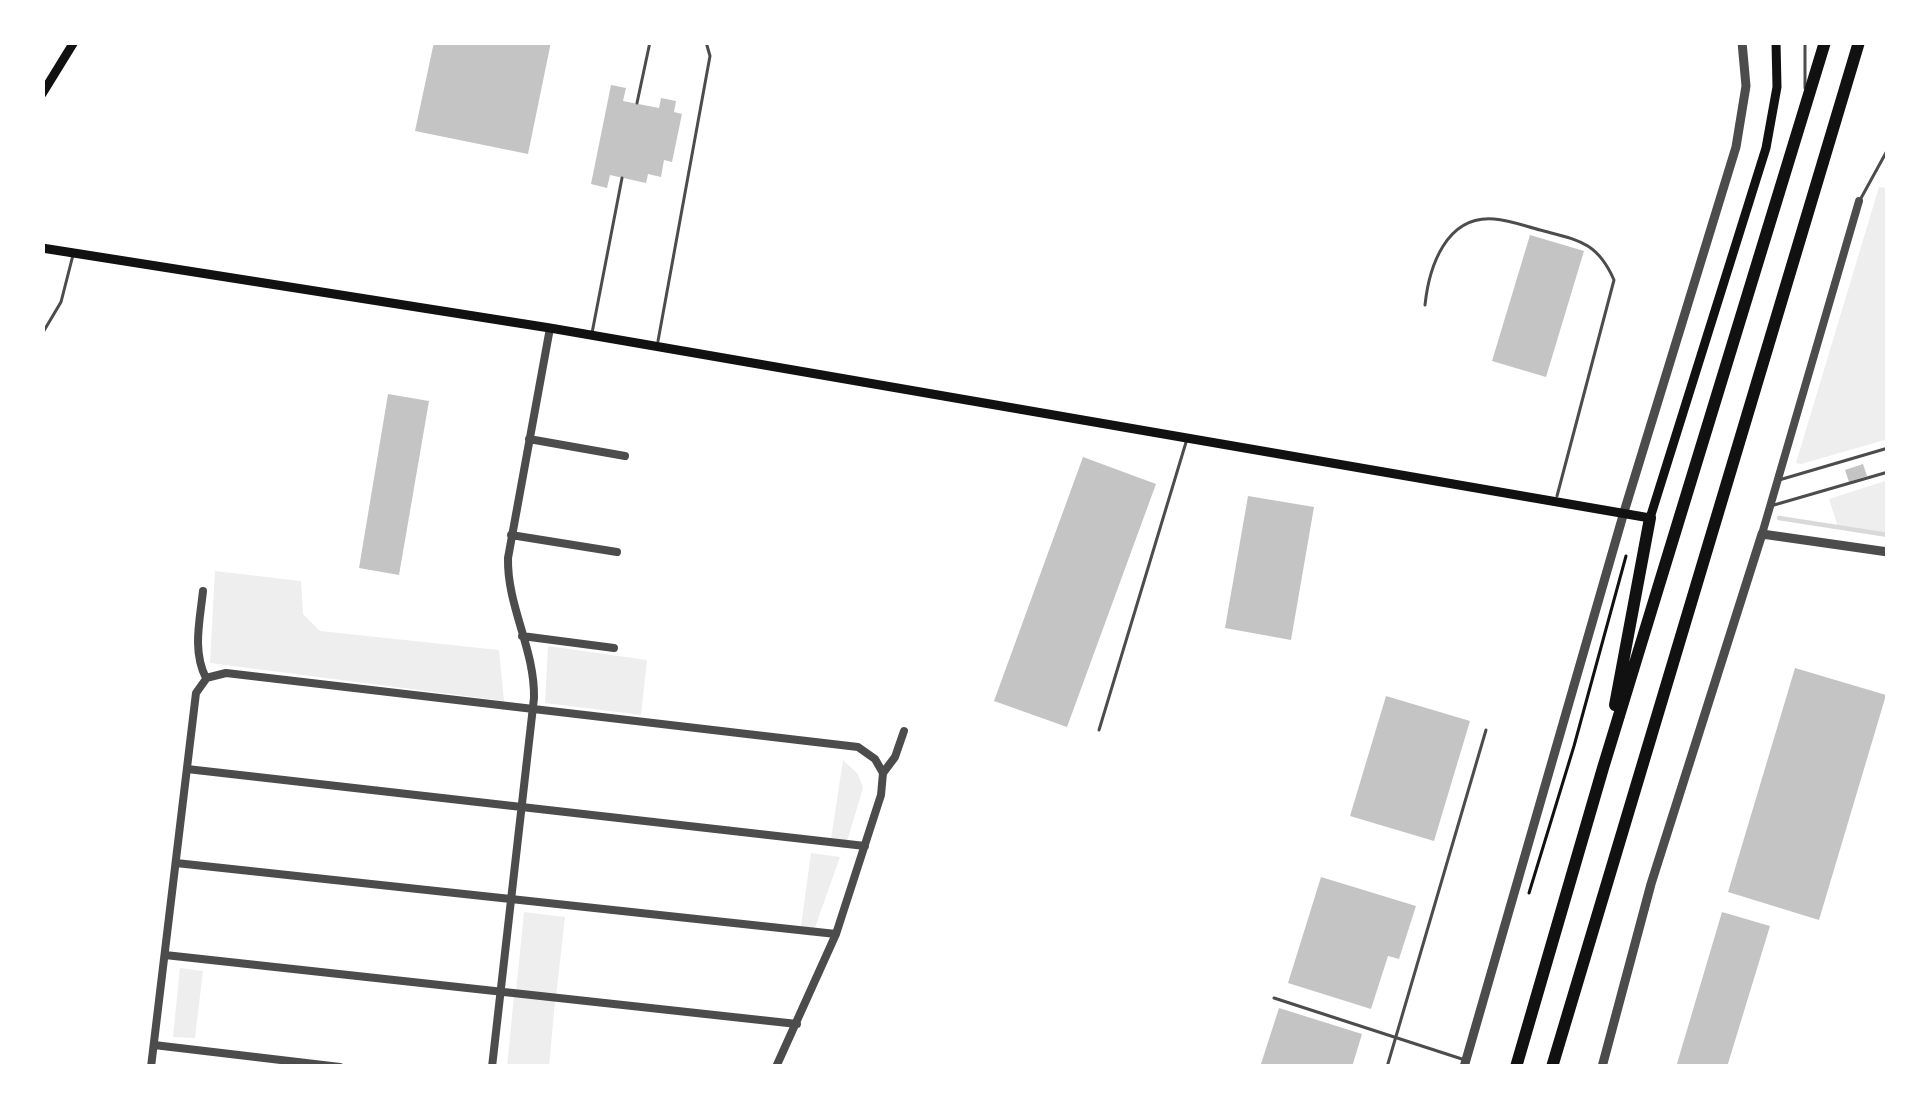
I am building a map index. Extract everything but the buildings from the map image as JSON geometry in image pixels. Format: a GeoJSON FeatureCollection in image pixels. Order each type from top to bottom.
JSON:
{"type":"FeatureCollection","features":[{"type":"Feature","properties":{"kind":"highway"},"geometry":{"type":"LineString","coordinates":[[1516,1067],[1825,42]]}},
{"type":"Feature","properties":{"kind":"highway"},"geometry":{"type":"LineString","coordinates":[[1552,1067],[1859,42]]}},
{"type":"Feature","properties":{"kind":"highway"},"geometry":{"type":"LineString","coordinates":[[1603,768],[1650,518]]}},
{"type":"Feature","properties":{"kind":"main road"},"geometry":{"type":"LineString","coordinates":[[42,94],[74,42]]}},
{"type":"Feature","properties":{"kind":"main road"},"geometry":{"type":"LineString","coordinates":[[42,248],[550,328],[1650,518],[1766,148],[1778,87],[1776,42]]}},
{"type":"Feature","properties":{"kind":"street"},"geometry":{"type":"LineString","coordinates":[[1465,1064],[1624,512],[1736,147],[1746,86],[1742,42]]}},
{"type":"Feature","properties":{"kind":"street"},"geometry":{"type":"LineString","coordinates":[[1602,1067],[1651,884],[1762,534],[1859,201]]}},
{"type":"Feature","properties":{"kind":"street"},"geometry":{"type":"LineString","coordinates":[[492,1067],[533,710],[532,668],[508,586],[508,558],[550,328]]}},
{"type":"Feature","properties":{"kind":"street"},"geometry":{"type":"LineString","coordinates":[[529,440],[626,456]]}},
{"type":"Feature","properties":{"kind":"street"},"geometry":{"type":"LineString","coordinates":[[1762,534],[1888,552]]}},
{"type":"Feature","properties":{"kind":"street"},"geometry":{"type":"LineString","coordinates":[[511,535],[617,552]]}},
{"type":"Feature","properties":{"kind":"street"},"geometry":{"type":"LineString","coordinates":[[203,591],[198,648],[206,678]]}},
{"type":"Feature","properties":{"kind":"street"},"geometry":{"type":"LineString","coordinates":[[522,636],[614,648]]}},
{"type":"Feature","properties":{"kind":"street"},"geometry":{"type":"LineString","coordinates":[[151,1067],[196,693],[206,678],[226,674],[858,747],[875,758],[883,773]]}},
{"type":"Feature","properties":{"kind":"street"},"geometry":{"type":"LineString","coordinates":[[776,1067],[836,934],[883,773],[904,731]]}},
{"type":"Feature","properties":{"kind":"street"},"geometry":{"type":"LineString","coordinates":[[187,769],[865,846]]}},
{"type":"Feature","properties":{"kind":"street"},"geometry":{"type":"LineString","coordinates":[[176,863],[836,934]]}},
{"type":"Feature","properties":{"kind":"street"},"geometry":{"type":"LineString","coordinates":[[165,956],[797,1024]]}},
{"type":"Feature","properties":{"kind":"street"},"geometry":{"type":"LineString","coordinates":[[154,1045],[340,1067]]}},
{"type":"Feature","properties":{"kind":"lane"},"geometry":{"type":"LineString","coordinates":[[637,103],[650,42]]}},
{"type":"Feature","properties":{"kind":"lane"},"geometry":{"type":"LineString","coordinates":[[657,346],[710,56],[706,42]]}},
{"type":"Feature","properties":{"kind":"lane"},"geometry":{"type":"LineString","coordinates":[[1805,42],[1806,107]]}},
{"type":"Feature","properties":{"kind":"lane"},"geometry":{"type":"LineString","coordinates":[[1859,201],[1888,149]]}},
{"type":"Feature","properties":{"kind":"lane"},"geometry":{"type":"LineString","coordinates":[[591,335],[622,178]]}},
{"type":"Feature","properties":{"kind":"lane"},"geometry":{"type":"LineString","coordinates":[[1425,305],[1430,275],[1442,248],[1455,231],[1473,221],[1501,220],[1586,243],[1604,260],[1614,280],[1556,500]]}},
{"type":"Feature","properties":{"kind":"lane"},"geometry":{"type":"LineString","coordinates":[[42,334],[61,302],[74,253]]}},
{"type":"Feature","properties":{"kind":"lane"},"geometry":{"type":"LineString","coordinates":[[1099,730],[1187,437]]}},
{"type":"Feature","properties":{"kind":"lane"},"geometry":{"type":"LineString","coordinates":[[1778,480],[1888,448]]}},
{"type":"Feature","properties":{"kind":"lane"},"geometry":{"type":"LineString","coordinates":[[1770,506],[1888,472]]}},
{"type":"Feature","properties":{"kind":"lane"},"geometry":{"type":"LineString","coordinates":[[1388,1067],[1486,730]]}},
{"type":"Feature","properties":{"kind":"lane"},"geometry":{"type":"LineString","coordinates":[[1274,998],[1465,1064]]}},
{"type":"Feature","properties":{"kind":"shaded area"},"geometry":{"type":"Polygon","coordinates":[[[1879,187],[1888,188],[1888,439],[1796,463],[1879,187]]]}},
{"type":"Feature","properties":{"kind":"shaded area"},"geometry":{"type":"Polygon","coordinates":[[[1888,480],[1888,535],[1838,527],[1829,499],[1888,480]]]}},
{"type":"Feature","properties":{"kind":"shaded area"},"geometry":{"type":"Polygon","coordinates":[[[215,571],[301,581],[303,614],[320,631],[499,650],[504,701],[210,663],[215,571]]]}},
{"type":"Feature","properties":{"kind":"shaded area"},"geometry":{"type":"Polygon","coordinates":[[[548,646],[647,660],[641,715],[545,703],[548,646]]]}},
{"type":"Feature","properties":{"kind":"shaded area"},"geometry":{"type":"Polygon","coordinates":[[[843,760],[858,774],[863,788],[845,848],[830,846],[843,760]]]}},
{"type":"Feature","properties":{"kind":"shaded area"},"geometry":{"type":"Polygon","coordinates":[[[811,853],[840,857],[812,936],[800,934],[811,853]]]}},
{"type":"Feature","properties":{"kind":"shaded area"},"geometry":{"type":"Polygon","coordinates":[[[524,912],[565,917],[556,997],[516,992],[524,912]]]}},
{"type":"Feature","properties":{"kind":"shaded area"},"geometry":{"type":"Polygon","coordinates":[[[180,968],[203,971],[195,1038],[173,1037],[180,968]]]}},
{"type":"Feature","properties":{"kind":"shaded area"},"geometry":{"type":"Polygon","coordinates":[[[514,996],[555,1001],[549,1067],[507,1067],[514,996]]]}},
{"type":"Feature","properties":{"kind":"waterway"},"geometry":{"type":"LineString","coordinates":[[1779,518],[1888,535]]}}]}
